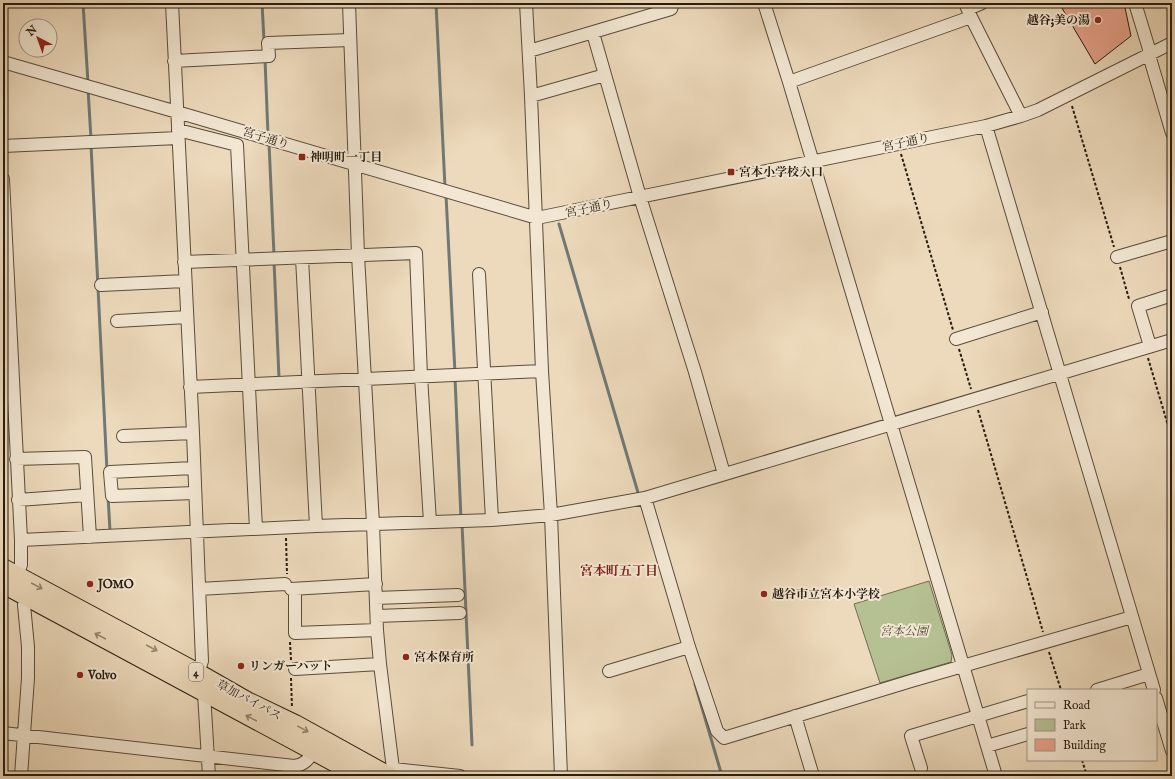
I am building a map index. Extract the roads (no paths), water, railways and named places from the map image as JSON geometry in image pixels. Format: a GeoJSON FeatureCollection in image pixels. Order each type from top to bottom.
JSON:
{"type":"FeatureCollection","features":[{"type":"Feature","properties":{"kind":"highway","name":"草加バイパス"},"geometry":{"type":"LineString","coordinates":[[8,576],[27,597],[360,776]]}},
{"type":"Feature","properties":{"kind":"highway","name":"草加バイパス"},"geometry":{"type":"LineString","coordinates":[[8,576],[198,672],[248,701],[390,774]]}},
{"type":"Feature","properties":{"kind":"street"},"geometry":{"type":"LineString","coordinates":[[172,3],[197,532],[202,661],[198,672]]}},
{"type":"Feature","properties":{"kind":"street"},"geometry":{"type":"LineString","coordinates":[[349,3],[358,255],[373,524],[377,630],[390,774],[409,770],[460,776]]}},
{"type":"Feature","properties":{"kind":"street"},"geometry":{"type":"LineString","coordinates":[[526,3],[537,218],[542,371],[551,515],[561,776]]}},
{"type":"Feature","properties":{"kind":"street"},"geometry":{"type":"LineString","coordinates":[[529,50],[593,33],[671,9],[673,3]]}},
{"type":"Feature","properties":{"kind":"street"},"geometry":{"type":"LineString","coordinates":[[764,3],[789,82],[996,776]]}},
{"type":"Feature","properties":{"kind":"street"},"geometry":{"type":"LineString","coordinates":[[789,82],[982,3]]}},
{"type":"Feature","properties":{"kind":"street"},"geometry":{"type":"LineString","coordinates":[[1135,3],[1172,133]]}},
{"type":"Feature","properties":{"kind":"street"},"geometry":{"type":"LineString","coordinates":[[968,10],[1021,116]]}},
{"type":"Feature","properties":{"kind":"street"},"geometry":{"type":"LineString","coordinates":[[593,33],[640,197],[695,372],[724,474]]}},
{"type":"Feature","properties":{"kind":"street"},"geometry":{"type":"LineString","coordinates":[[174,61],[269,56],[268,43],[350,40]]}},
{"type":"Feature","properties":{"kind":"street","name":"宮子通り"},"geometry":{"type":"LineString","coordinates":[[3,62],[537,218],[986,126],[1021,116],[1056,101],[1172,43]]}},
{"type":"Feature","properties":{"kind":"street"},"geometry":{"type":"LineString","coordinates":[[531,96],[605,74]]}},
{"type":"Feature","properties":{"kind":"street"},"geometry":{"type":"LineString","coordinates":[[986,126],[1154,689]]}},
{"type":"Feature","properties":{"kind":"street"},"geometry":{"type":"LineString","coordinates":[[3,146],[178,134],[237,145],[256,529]]}},
{"type":"Feature","properties":{"kind":"street"},"geometry":{"type":"LineString","coordinates":[[3,179],[21,540],[21,565],[8,576]]}},
{"type":"Feature","properties":{"kind":"street"},"geometry":{"type":"LineString","coordinates":[[1117,257],[1172,241]]}},
{"type":"Feature","properties":{"kind":"street"},"geometry":{"type":"LineString","coordinates":[[184,262],[416,253],[421,376],[430,522]]}},
{"type":"Feature","properties":{"kind":"street"},"geometry":{"type":"LineString","coordinates":[[302,258],[316,526]]}},
{"type":"Feature","properties":{"kind":"street"},"geometry":{"type":"LineString","coordinates":[[479,274],[492,520]]}},
{"type":"Feature","properties":{"kind":"street"},"geometry":{"type":"LineString","coordinates":[[101,285],[185,281]]}},
{"type":"Feature","properties":{"kind":"street"},"geometry":{"type":"LineString","coordinates":[[1147,347],[1138,306],[1172,295]]}},
{"type":"Feature","properties":{"kind":"street"},"geometry":{"type":"LineString","coordinates":[[956,339],[1042,312]]}},
{"type":"Feature","properties":{"kind":"street"},"geometry":{"type":"LineString","coordinates":[[117,321],[187,316]]}},
{"type":"Feature","properties":{"kind":"street"},"geometry":{"type":"LineString","coordinates":[[21,540],[316,526],[492,520],[551,515],[645,498],[1172,340]]}},
{"type":"Feature","properties":{"kind":"street"},"geometry":{"type":"LineString","coordinates":[[190,387],[542,371]]}},
{"type":"Feature","properties":{"kind":"street"},"geometry":{"type":"LineString","coordinates":[[124,436],[193,432]]}},
{"type":"Feature","properties":{"kind":"street"},"geometry":{"type":"LineString","coordinates":[[16,459],[85,457],[90,537]]}},
{"type":"Feature","properties":{"kind":"street"},"geometry":{"type":"LineString","coordinates":[[194,468],[110,472],[112,496],[195,493]]}},
{"type":"Feature","properties":{"kind":"street"},"geometry":{"type":"LineString","coordinates":[[18,500],[87,495]]}},
{"type":"Feature","properties":{"kind":"street"},"geometry":{"type":"LineString","coordinates":[[645,498],[689,647],[716,731],[724,738],[1132,617]]}},
{"type":"Feature","properties":{"kind":"street"},"geometry":{"type":"LineString","coordinates":[[199,589],[376,584]]}},
{"type":"Feature","properties":{"kind":"street"},"geometry":{"type":"LineString","coordinates":[[290,587],[296,633],[377,630]]}},
{"type":"Feature","properties":{"kind":"street"},"geometry":{"type":"LineString","coordinates":[[376,598],[458,595]]}},
{"type":"Feature","properties":{"kind":"street"},"geometry":{"type":"LineString","coordinates":[[21,776],[28,678],[28,647],[24,605],[27,597]]}},
{"type":"Feature","properties":{"kind":"street"},"geometry":{"type":"LineString","coordinates":[[377,616],[460,613]]}},
{"type":"Feature","properties":{"kind":"street"},"geometry":{"type":"LineString","coordinates":[[609,671],[689,647]]}},
{"type":"Feature","properties":{"kind":"street"},"geometry":{"type":"LineString","coordinates":[[295,669],[380,664]]}},
{"type":"Feature","properties":{"kind":"street"},"geometry":{"type":"LineString","coordinates":[[1100,689],[1149,674]]}},
{"type":"Feature","properties":{"kind":"street"},"geometry":{"type":"LineString","coordinates":[[204,693],[209,776]]}},
{"type":"Feature","properties":{"kind":"street"},"geometry":{"type":"LineString","coordinates":[[1157,699],[1166,711],[1172,751]]}},
{"type":"Feature","properties":{"kind":"street"},"geometry":{"type":"LineString","coordinates":[[921,768],[910,736],[1027,701]]}},
{"type":"Feature","properties":{"kind":"street"},"geometry":{"type":"LineString","coordinates":[[795,716],[813,776]]}},
{"type":"Feature","properties":{"kind":"street"},"geometry":{"type":"LineString","coordinates":[[3,733],[294,766],[302,765],[309,760],[314,751]]}},
{"type":"Feature","properties":{"kind":"street"},"geometry":{"type":"LineString","coordinates":[[988,746],[1027,734]]}},
{"type":"Feature","properties":{"kind":"waterway"},"geometry":{"type":"LineString","coordinates":[[83,3],[88,83]]}},
{"type":"Feature","properties":{"kind":"waterway"},"geometry":{"type":"LineString","coordinates":[[262,3],[264,41]]}},
{"type":"Feature","properties":{"kind":"waterway"},"geometry":{"type":"LineString","coordinates":[[436,3],[445,187]]}},
{"type":"Feature","properties":{"kind":"waterway"},"geometry":{"type":"LineString","coordinates":[[265,59],[268,135]]}},
{"type":"Feature","properties":{"kind":"waterway"},"geometry":{"type":"LineString","coordinates":[[88,89],[91,139]]}},
{"type":"Feature","properties":{"kind":"waterway"},"geometry":{"type":"LineString","coordinates":[[269,143],[274,255]]}},
{"type":"Feature","properties":{"kind":"waterway"},"geometry":{"type":"LineString","coordinates":[[91,145],[107,471]]}},
{"type":"Feature","properties":{"kind":"waterway"},"geometry":{"type":"LineString","coordinates":[[446,195],[455,373]]}},
{"type":"Feature","properties":{"kind":"waterway"},"geometry":{"type":"LineString","coordinates":[[559,224],[639,496]]}},
{"type":"Feature","properties":{"kind":"waterway"},"geometry":{"type":"LineString","coordinates":[[274,261],[279,378]]}},
{"type":"Feature","properties":{"kind":"waterway"},"geometry":{"type":"LineString","coordinates":[[455,378],[461,519]]}},
{"type":"Feature","properties":{"kind":"waterway"},"geometry":{"type":"LineString","coordinates":[[108,496],[110,531]]}},
{"type":"Feature","properties":{"kind":"waterway"},"geometry":{"type":"LineString","coordinates":[[462,524],[472,745]]}},
{"type":"Feature","properties":{"kind":"waterway"},"geometry":{"type":"LineString","coordinates":[[695,684],[722,776]]}},
{"type":"Feature","properties":{"kind":"place","name":"越谷;美の湯"},"geometry":{"type":"Point","coordinates":[1098,20]}},
{"type":"Feature","properties":{"kind":"place","name":"神明町一丁目"},"geometry":{"type":"Point","coordinates":[302,157]}},
{"type":"Feature","properties":{"kind":"place","name":"宮本小学校入口"},"geometry":{"type":"Point","coordinates":[731,172]}},
{"type":"Feature","properties":{"kind":"place","name":"JOMO"},"geometry":{"type":"Point","coordinates":[90,584]}},
{"type":"Feature","properties":{"kind":"place","name":"越谷市立宮本小学校"},"geometry":{"type":"Point","coordinates":[764,594]}},
{"type":"Feature","properties":{"kind":"place","name":"宮本保育所"},"geometry":{"type":"Point","coordinates":[406,657]}},
{"type":"Feature","properties":{"kind":"place","name":"リンガーハット"},"geometry":{"type":"Point","coordinates":[241,666]}},
{"type":"Feature","properties":{"kind":"place","name":"Volvo"},"geometry":{"type":"Point","coordinates":[80,675]}},
{"type":"Feature","properties":{"kind":"district","name":"宮本町五丁目"},"geometry":{"type":"Point","coordinates":[619,570]}},
{"type":"Feature","properties":{"kind":"park label","name":"宮本公園"},"geometry":{"type":"Point","coordinates":[904,631]}}]}
